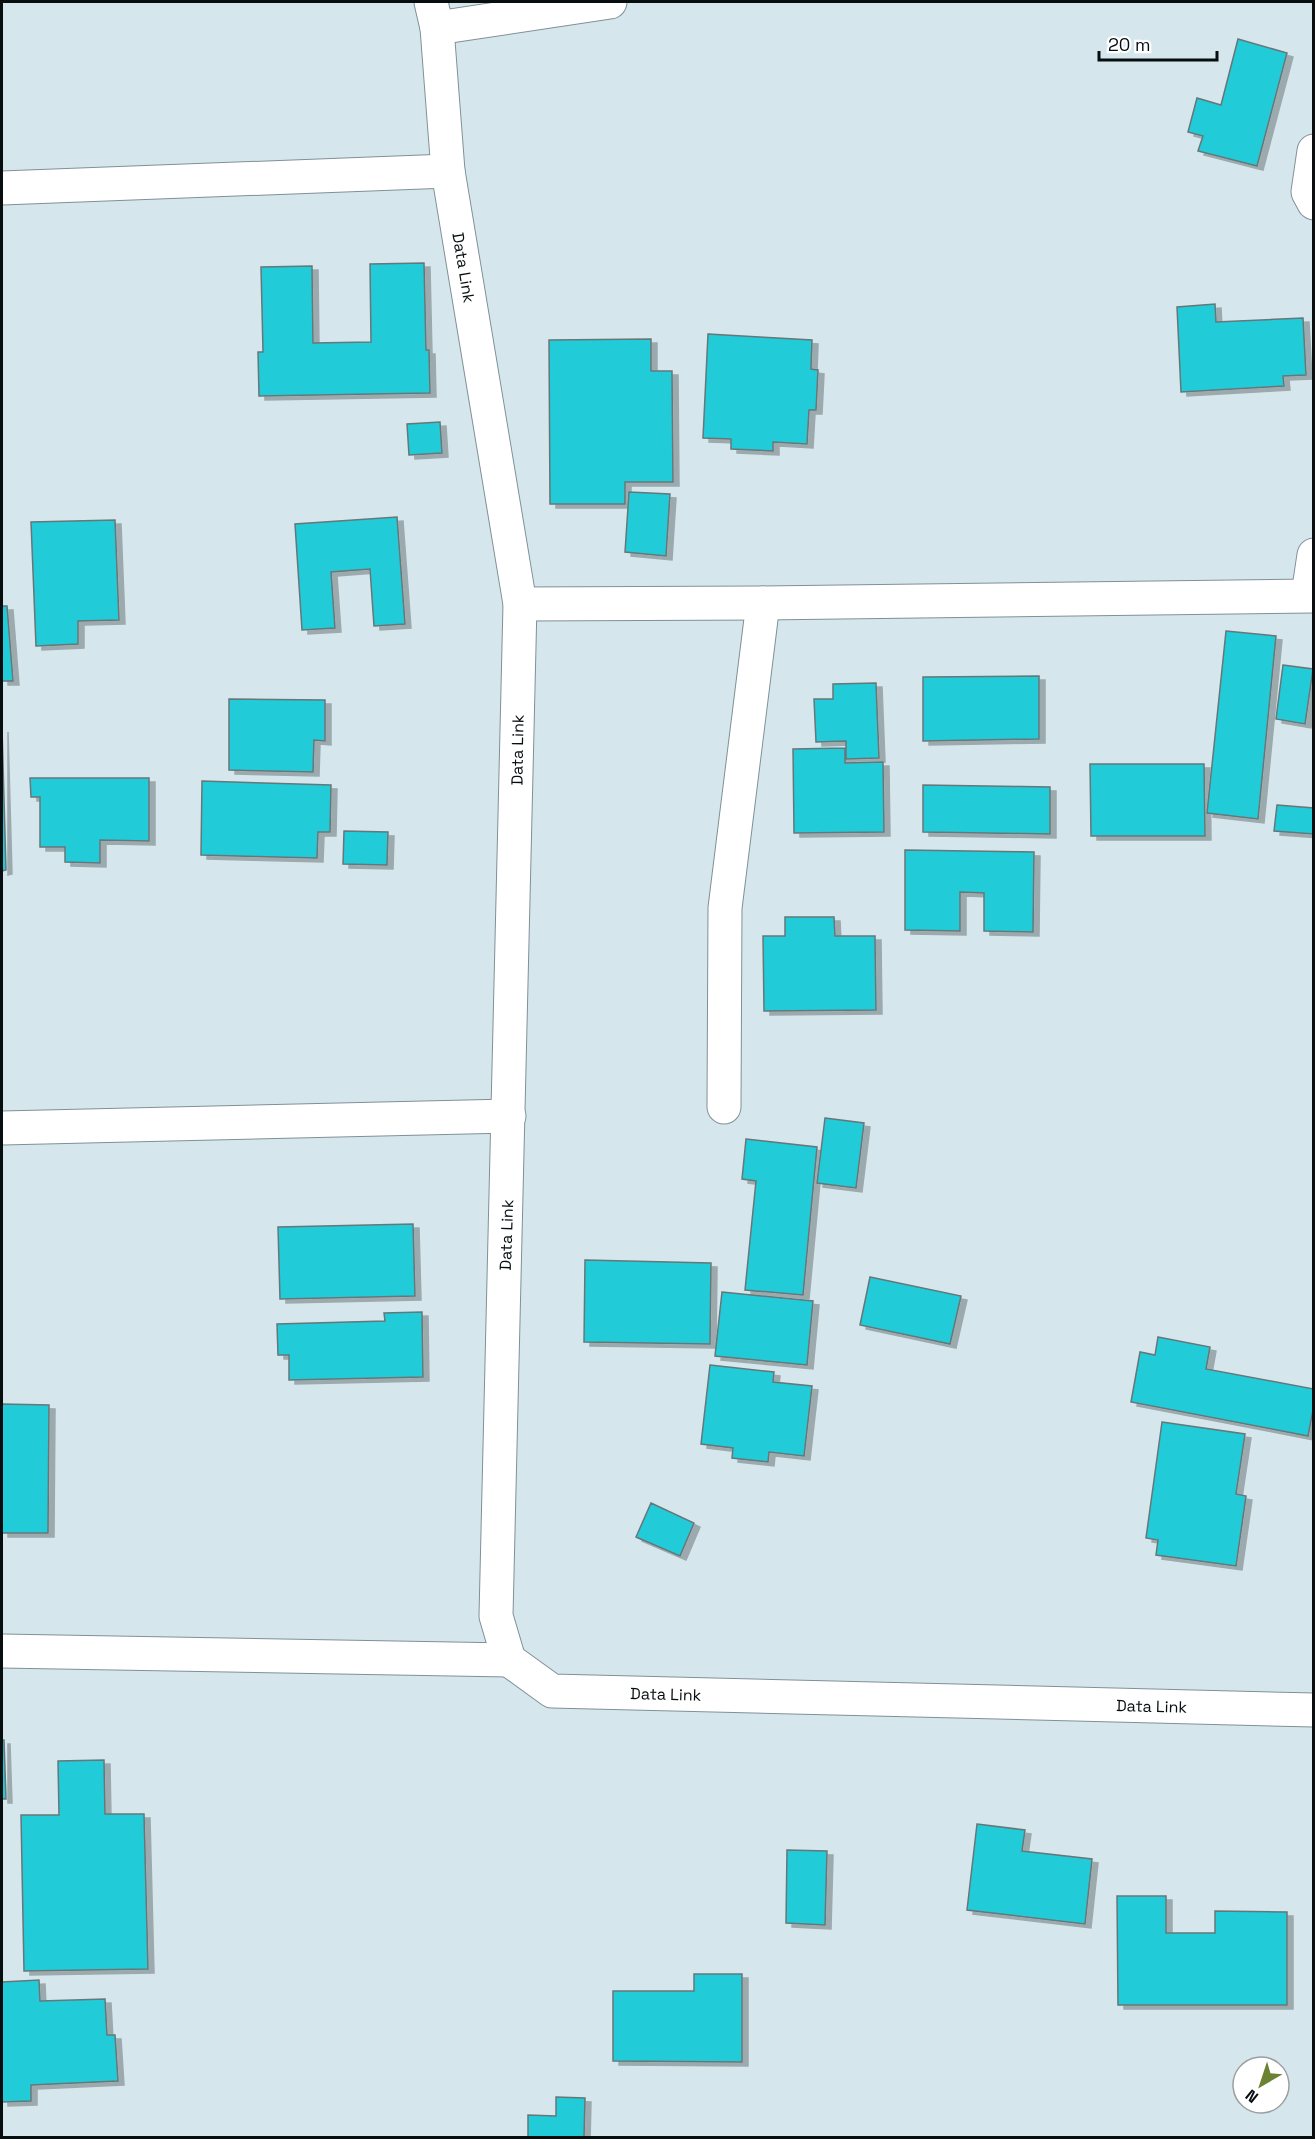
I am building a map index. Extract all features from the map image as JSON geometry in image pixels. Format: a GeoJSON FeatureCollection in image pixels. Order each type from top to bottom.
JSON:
{"type":"FeatureCollection","features":[{"type":"Feature","properties":{"kind":"street"},"geometry":{"type":"LineString","coordinates":[[434,15],[610,2]]}},
{"type":"Feature","properties":{"kind":"street","name":"Data Link"},"geometry":{"type":"LineString","coordinates":[[434,15],[448,171],[520,604],[496,1616],[509,1660],[552,1691],[1314,1710]]}},
{"type":"Feature","properties":{"kind":"street"},"geometry":{"type":"LineString","coordinates":[[1314,152],[1308,192],[1314,203]]}},
{"type":"Feature","properties":{"kind":"street"},"geometry":{"type":"LineString","coordinates":[[2,188],[448,171]]}},
{"type":"Feature","properties":{"kind":"street"},"geometry":{"type":"LineString","coordinates":[[520,604],[1311,595],[1314,555]]}},
{"type":"Feature","properties":{"kind":"street"},"geometry":{"type":"LineString","coordinates":[[724,1107],[725,908],[763,603]]}},
{"type":"Feature","properties":{"kind":"street"},"geometry":{"type":"LineString","coordinates":[[2,1128],[509,1116]]}},
{"type":"Feature","properties":{"kind":"street"},"geometry":{"type":"LineString","coordinates":[[2,1651],[509,1660]]}},
{"type":"Feature","properties":{"kind":"building"},"geometry":{"type":"Polygon","coordinates":[[[1238,39],[1287,53],[1257,166],[1198,151],[1203,136],[1188,132],[1197,98],[1221,105],[1238,39]]]}},
{"type":"Feature","properties":{"kind":"building"},"geometry":{"type":"Polygon","coordinates":[[[424,263],[426,350],[429,350],[430,393],[259,396],[258,352],[263,352],[261,267],[312,266],[313,343],[371,342],[370,264],[424,263]]]}},
{"type":"Feature","properties":{"kind":"building"},"geometry":{"type":"Polygon","coordinates":[[[1215,304],[1216,322],[1303,318],[1306,375],[1283,376],[1284,386],[1181,392],[1177,307],[1215,304]]]}},
{"type":"Feature","properties":{"kind":"building"},"geometry":{"type":"Polygon","coordinates":[[[708,334],[812,340],[811,369],[818,370],[816,410],[809,410],[807,444],[773,442],[773,451],[731,449],[731,439],[703,438],[708,334]]]}},
{"type":"Feature","properties":{"kind":"building"},"geometry":{"type":"Polygon","coordinates":[[[651,339],[651,371],[672,371],[673,482],[625,482],[625,504],[550,504],[549,340],[651,339]]]}},
{"type":"Feature","properties":{"kind":"building"},"geometry":{"type":"Polygon","coordinates":[[[440,422],[442,453],[409,455],[407,424],[440,422]]]}},
{"type":"Feature","properties":{"kind":"building"},"geometry":{"type":"Polygon","coordinates":[[[629,492],[670,494],[666,556],[625,552],[629,492]]]}},
{"type":"Feature","properties":{"kind":"building"},"geometry":{"type":"Polygon","coordinates":[[[397,517],[405,624],[374,626],[370,569],[331,572],[335,628],[302,630],[295,524],[397,517]]]}},
{"type":"Feature","properties":{"kind":"building"},"geometry":{"type":"Polygon","coordinates":[[[115,520],[119,620],[78,621],[78,644],[36,646],[31,522],[115,520]]]}},
{"type":"Feature","properties":{"kind":"building"},"geometry":{"type":"Polygon","coordinates":[[[2,606],[7,606],[13,681],[2,681],[2,606]]]}},
{"type":"Feature","properties":{"kind":"building"},"geometry":{"type":"Polygon","coordinates":[[[1226,631],[1276,636],[1258,819],[1207,813],[1226,631]]]}},
{"type":"Feature","properties":{"kind":"building"},"geometry":{"type":"Polygon","coordinates":[[[1283,665],[1313,669],[1305,724],[1276,719],[1283,665]]]}},
{"type":"Feature","properties":{"kind":"building"},"geometry":{"type":"Polygon","coordinates":[[[1039,676],[1039,739],[923,741],[923,677],[1039,676]]]}},
{"type":"Feature","properties":{"kind":"building"},"geometry":{"type":"Polygon","coordinates":[[[876,683],[879,758],[846,759],[846,741],[816,742],[814,699],[833,699],[833,684],[876,683]]]}},
{"type":"Feature","properties":{"kind":"building"},"geometry":{"type":"Polygon","coordinates":[[[229,699],[325,700],[325,741],[314,740],[313,772],[229,770],[229,699]]]}},
{"type":"Feature","properties":{"kind":"building"},"geometry":{"type":"Polygon","coordinates":[[[2,728],[6,870],[2,871],[2,728]]]}},
{"type":"Feature","properties":{"kind":"building"},"geometry":{"type":"Polygon","coordinates":[[[845,748],[845,763],[883,762],[884,832],[794,833],[793,749],[845,748]]]}},
{"type":"Feature","properties":{"kind":"building"},"geometry":{"type":"Polygon","coordinates":[[[1090,764],[1204,764],[1205,836],[1091,836],[1090,764]]]}},
{"type":"Feature","properties":{"kind":"building"},"geometry":{"type":"Polygon","coordinates":[[[30,778],[149,778],[149,841],[100,840],[100,863],[65,862],[65,847],[40,847],[40,797],[31,797],[30,778]]]}},
{"type":"Feature","properties":{"kind":"building"},"geometry":{"type":"Polygon","coordinates":[[[202,781],[331,785],[330,832],[318,832],[317,858],[201,855],[202,781]]]}},
{"type":"Feature","properties":{"kind":"building"},"geometry":{"type":"Polygon","coordinates":[[[923,785],[1050,787],[1050,834],[923,832],[923,785]]]}},
{"type":"Feature","properties":{"kind":"building"},"geometry":{"type":"Polygon","coordinates":[[[1277,805],[1314,808],[1314,834],[1274,831],[1277,805]]]}},
{"type":"Feature","properties":{"kind":"building"},"geometry":{"type":"Polygon","coordinates":[[[344,831],[388,832],[387,865],[343,864],[344,831]]]}},
{"type":"Feature","properties":{"kind":"building"},"geometry":{"type":"Polygon","coordinates":[[[905,850],[1034,852],[1033,932],[984,931],[984,893],[960,892],[960,931],[905,930],[905,850]]]}},
{"type":"Feature","properties":{"kind":"building"},"geometry":{"type":"Polygon","coordinates":[[[785,917],[834,917],[835,936],[875,936],[876,1010],[764,1011],[763,936],[785,936],[785,917]]]}},
{"type":"Feature","properties":{"kind":"building"},"geometry":{"type":"Polygon","coordinates":[[[825,1118],[864,1123],[856,1188],[817,1183],[825,1118]]]}},
{"type":"Feature","properties":{"kind":"building"},"geometry":{"type":"Polygon","coordinates":[[[746,1139],[817,1147],[803,1295],[745,1290],[756,1181],[742,1179],[746,1139]]]}},
{"type":"Feature","properties":{"kind":"building"},"geometry":{"type":"Polygon","coordinates":[[[413,1224],[415,1296],[280,1299],[278,1227],[413,1224]]]}},
{"type":"Feature","properties":{"kind":"building"},"geometry":{"type":"Polygon","coordinates":[[[585,1260],[711,1263],[710,1344],[584,1342],[585,1260]]]}},
{"type":"Feature","properties":{"kind":"building"},"geometry":{"type":"Polygon","coordinates":[[[870,1277],[961,1296],[950,1344],[860,1325],[870,1277]]]}},
{"type":"Feature","properties":{"kind":"building"},"geometry":{"type":"Polygon","coordinates":[[[722,1292],[813,1301],[807,1365],[715,1356],[722,1292]]]}},
{"type":"Feature","properties":{"kind":"building"},"geometry":{"type":"Polygon","coordinates":[[[422,1312],[423,1377],[289,1380],[289,1355],[278,1355],[277,1324],[385,1321],[384,1313],[422,1312]]]}},
{"type":"Feature","properties":{"kind":"building"},"geometry":{"type":"Polygon","coordinates":[[[1158,1337],[1210,1347],[1206,1369],[1314,1389],[1314,1405],[1308,1436],[1131,1402],[1140,1352],[1155,1355],[1158,1337]]]}},
{"type":"Feature","properties":{"kind":"building"},"geometry":{"type":"Polygon","coordinates":[[[710,1365],[774,1372],[773,1382],[812,1386],[804,1456],[769,1452],[768,1462],[732,1458],[733,1448],[701,1444],[710,1365]]]}},
{"type":"Feature","properties":{"kind":"building"},"geometry":{"type":"Polygon","coordinates":[[[2,1404],[49,1405],[48,1533],[2,1533],[2,1404]]]}},
{"type":"Feature","properties":{"kind":"building"},"geometry":{"type":"Polygon","coordinates":[[[1162,1422],[1245,1434],[1236,1494],[1246,1496],[1236,1566],[1156,1555],[1158,1540],[1146,1538],[1162,1422]]]}},
{"type":"Feature","properties":{"kind":"building"},"geometry":{"type":"Polygon","coordinates":[[[651,1503],[694,1523],[680,1556],[636,1537],[651,1503]]]}},
{"type":"Feature","properties":{"kind":"building"},"geometry":{"type":"Polygon","coordinates":[[[2,1740],[4,1740],[6,1799],[2,1799],[2,1740]]]}},
{"type":"Feature","properties":{"kind":"building"},"geometry":{"type":"Polygon","coordinates":[[[104,1760],[105,1814],[144,1814],[148,1969],[24,1971],[21,1815],[59,1815],[58,1761],[104,1760]]]}},
{"type":"Feature","properties":{"kind":"building"},"geometry":{"type":"Polygon","coordinates":[[[977,1824],[1025,1830],[1022,1851],[1092,1859],[1085,1924],[967,1910],[977,1824]]]}},
{"type":"Feature","properties":{"kind":"building"},"geometry":{"type":"Polygon","coordinates":[[[787,1850],[827,1851],[825,1925],[786,1923],[787,1850]]]}},
{"type":"Feature","properties":{"kind":"building"},"geometry":{"type":"Polygon","coordinates":[[[1117,1896],[1166,1896],[1166,1933],[1215,1933],[1215,1911],[1287,1912],[1287,2005],[1118,2005],[1117,1896]]]}},
{"type":"Feature","properties":{"kind":"building"},"geometry":{"type":"Polygon","coordinates":[[[694,1974],[742,1974],[742,2062],[613,2061],[613,1991],[694,1991],[694,1974]]]}},
{"type":"Feature","properties":{"kind":"building"},"geometry":{"type":"Polygon","coordinates":[[[39,1980],[40,2001],[105,1999],[107,2035],[115,2035],[118,2081],[31,2085],[31,2101],[2,2102],[2,1982],[39,1980]]]}},
{"type":"Feature","properties":{"kind":"building"},"geometry":{"type":"Polygon","coordinates":[[[556,2097],[585,2098],[584,2138],[528,2138],[528,2115],[556,2116],[556,2097]]]}}]}
